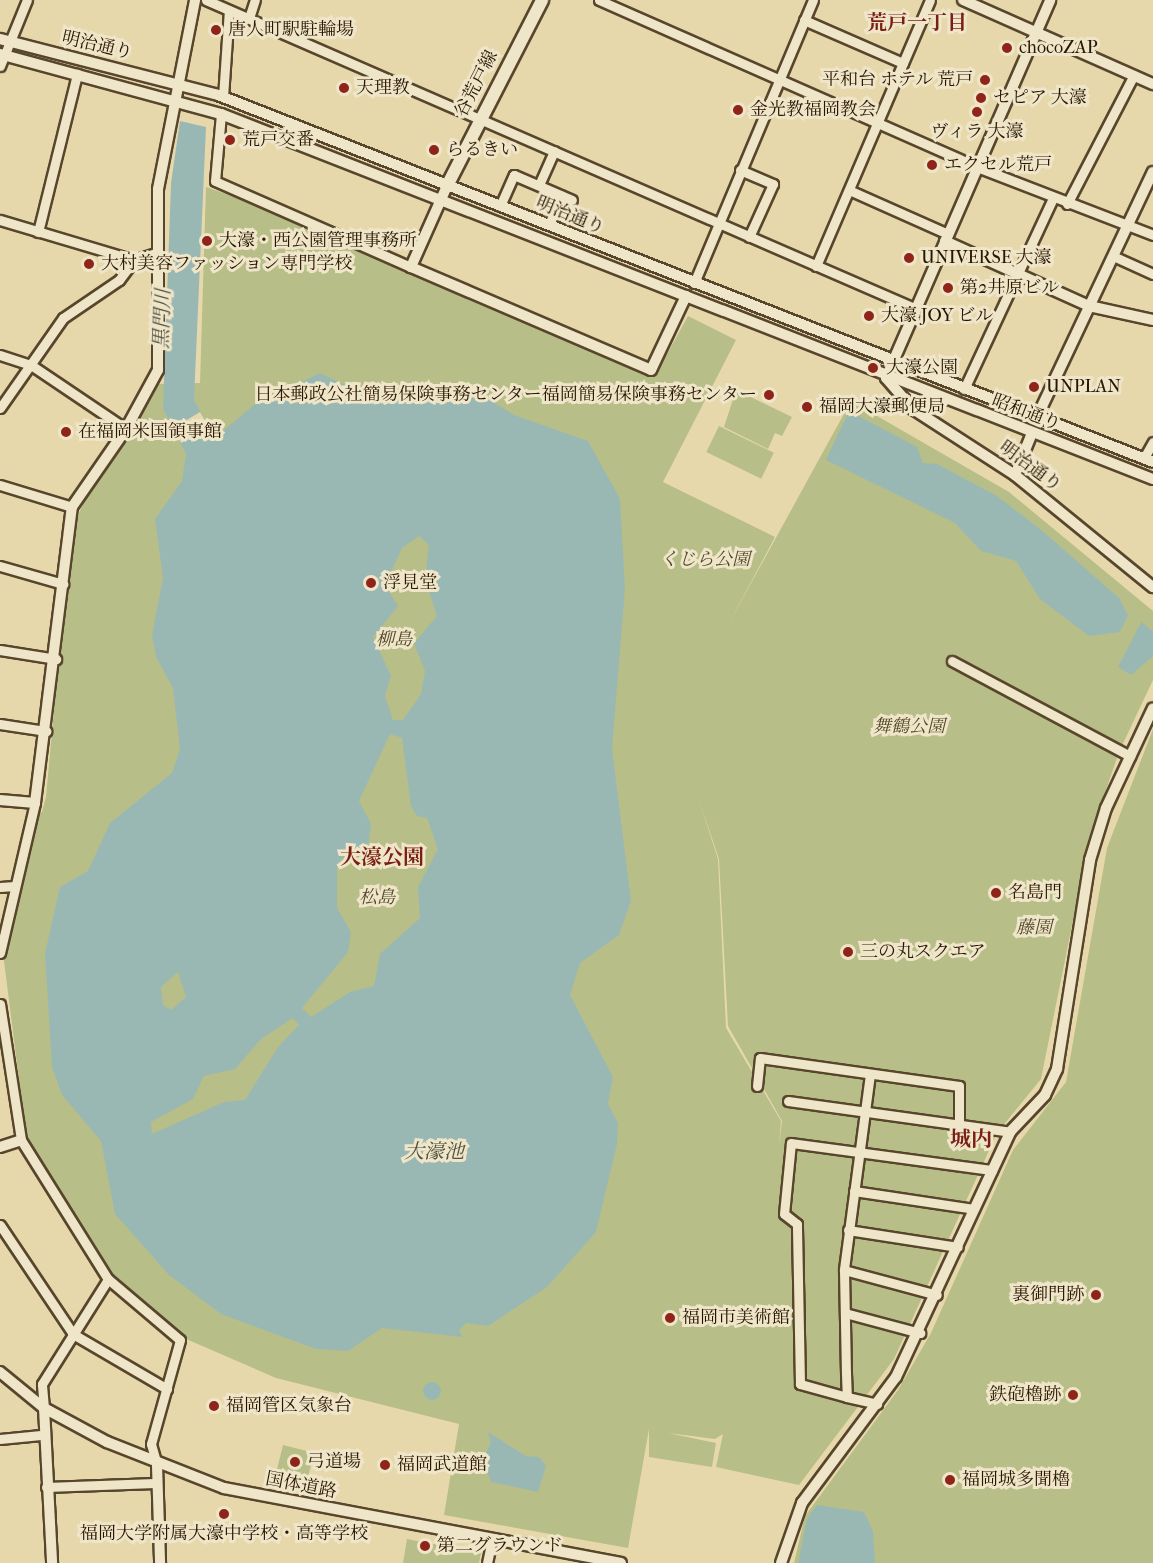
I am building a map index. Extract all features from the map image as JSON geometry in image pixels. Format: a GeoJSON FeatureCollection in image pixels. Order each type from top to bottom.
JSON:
{"type":"FeatureCollection","features":[{"type":"Feature","properties":{"kind":"main road","name":"谷荒戸線"},"geometry":{"type":"LineString","coordinates":[[447,186],[479,118],[542,0]]}},
{"type":"Feature","properties":{"kind":"street"},"geometry":{"type":"LineString","coordinates":[[0,66],[4,55],[14,43],[27,0]]}},
{"type":"Feature","properties":{"kind":"street"},"geometry":{"type":"LineString","coordinates":[[0,952],[35,803],[56,659],[72,507],[126,429],[158,370],[158,189],[184,83],[195,0]]}},
{"type":"Feature","properties":{"kind":"street"},"geometry":{"type":"LineString","coordinates":[[206,0],[914,308]]}},
{"type":"Feature","properties":{"kind":"street"},"geometry":{"type":"LineString","coordinates":[[249,18],[255,0]]}},
{"type":"Feature","properties":{"kind":"street"},"geometry":{"type":"LineString","coordinates":[[599,0],[977,168],[1126,228],[1153,235]]}},
{"type":"Feature","properties":{"kind":"street"},"geometry":{"type":"LineString","coordinates":[[694,283],[813,0]]}},
{"type":"Feature","properties":{"kind":"street"},"geometry":{"type":"LineString","coordinates":[[816,266],[930,0]]}},
{"type":"Feature","properties":{"kind":"street"},"geometry":{"type":"LineString","coordinates":[[963,0],[1153,84]]}},
{"type":"Feature","properties":{"kind":"street"},"geometry":{"type":"LineString","coordinates":[[886,378],[914,308],[1050,0]]}},
{"type":"Feature","properties":{"kind":"street"},"geometry":{"type":"LineString","coordinates":[[220,96],[229,10]]}},
{"type":"Feature","properties":{"kind":"street"},"geometry":{"type":"LineString","coordinates":[[804,20],[903,63]]}},
{"type":"Feature","properties":{"kind":"street","name":"明治通り"},"geometry":{"type":"LineString","coordinates":[[0,39],[184,83],[892,361]]}},
{"type":"Feature","properties":{"kind":"street","name":"明治通り"},"geometry":{"type":"LineString","coordinates":[[4,55],[217,113],[439,202],[686,296],[886,378],[913,409],[1015,475],[1153,586]]}},
{"type":"Feature","properties":{"kind":"street"},"geometry":{"type":"LineString","coordinates":[[38,232],[77,74]]}},
{"type":"Feature","properties":{"kind":"street"},"geometry":{"type":"LineString","coordinates":[[1067,204],[1134,75]]}},
{"type":"Feature","properties":{"kind":"street"},"geometry":{"type":"LineString","coordinates":[[217,113],[215,181],[651,370],[686,296]]}},
{"type":"Feature","properties":{"kind":"street"},"geometry":{"type":"LineString","coordinates":[[539,185],[554,151]]}},
{"type":"Feature","properties":{"kind":"street"},"geometry":{"type":"LineString","coordinates":[[740,170],[773,184],[749,237]]}},
{"type":"Feature","properties":{"kind":"street"},"geometry":{"type":"LineString","coordinates":[[1037,417],[1126,228],[1150,185],[1153,172]]}},
{"type":"Feature","properties":{"kind":"street"},"geometry":{"type":"LineString","coordinates":[[500,206],[514,174],[572,200]]}},
{"type":"Feature","properties":{"kind":"street"},"geometry":{"type":"LineString","coordinates":[[411,267],[447,186]]}},
{"type":"Feature","properties":{"kind":"street"},"geometry":{"type":"LineString","coordinates":[[849,190],[1017,274],[1089,306],[1153,320]]}},
{"type":"Feature","properties":{"kind":"street"},"geometry":{"type":"LineString","coordinates":[[549,225],[561,195]]}},
{"type":"Feature","properties":{"kind":"street"},"geometry":{"type":"LineString","coordinates":[[964,389],[1053,198]]}},
{"type":"Feature","properties":{"kind":"street"},"geometry":{"type":"LineString","coordinates":[[0,220],[134,260]]}},
{"type":"Feature","properties":{"kind":"street"},"geometry":{"type":"LineString","coordinates":[[0,408],[63,318],[119,280],[134,260],[158,252]]}},
{"type":"Feature","properties":{"kind":"street"},"geometry":{"type":"LineString","coordinates":[[1113,256],[1153,274]]}},
{"type":"Feature","properties":{"kind":"street"},"geometry":{"type":"LineString","coordinates":[[0,355],[31,365],[126,429]]}},
{"type":"Feature","properties":{"kind":"street","name":"昭和通り"},"geometry":{"type":"LineString","coordinates":[[892,361],[1148,460]]}},
{"type":"Feature","properties":{"kind":"street","name":"昭和通り"},"geometry":{"type":"LineString","coordinates":[[886,378],[1153,479]]}},
{"type":"Feature","properties":{"kind":"street"},"geometry":{"type":"LineString","coordinates":[[1015,475],[1032,433]]}},
{"type":"Feature","properties":{"kind":"street"},"geometry":{"type":"LineString","coordinates":[[1148,460],[1153,442]]}},
{"type":"Feature","properties":{"kind":"street"},"geometry":{"type":"LineString","coordinates":[[0,485],[72,507]]}},
{"type":"Feature","properties":{"kind":"street"},"geometry":{"type":"LineString","coordinates":[[0,566],[63,584]]}},
{"type":"Feature","properties":{"kind":"street"},"geometry":{"type":"LineString","coordinates":[[0,650],[56,659]]}},
{"type":"Feature","properties":{"kind":"street"},"geometry":{"type":"LineString","coordinates":[[952,661],[1130,756]]}},
{"type":"Feature","properties":{"kind":"street"},"geometry":{"type":"LineString","coordinates":[[781,1563],[802,1503],[877,1404],[920,1333],[1010,1132],[1045,1095],[1057,1069],[1090,860],[1130,756],[1153,708]]}},
{"type":"Feature","properties":{"kind":"street"},"geometry":{"type":"LineString","coordinates":[[0,724],[46,731]]}},
{"type":"Feature","properties":{"kind":"street"},"geometry":{"type":"LineString","coordinates":[[0,800],[35,803]]}},
{"type":"Feature","properties":{"kind":"street"},"geometry":{"type":"LineString","coordinates":[[0,887],[15,886]]}},
{"type":"Feature","properties":{"kind":"street"},"geometry":{"type":"LineString","coordinates":[[0,1004],[21,1140],[108,1279],[180,1340],[151,1444],[157,1466],[155,1483],[160,1563]]}},
{"type":"Feature","properties":{"kind":"street"},"geometry":{"type":"LineString","coordinates":[[757,1086],[760,1058],[959,1086],[959,1125]]}},
{"type":"Feature","properties":{"kind":"street"},"geometry":{"type":"LineString","coordinates":[[847,1397],[844,1270],[870,1074]]}},
{"type":"Feature","properties":{"kind":"street"},"geometry":{"type":"LineString","coordinates":[[788,1101],[1010,1132]]}},
{"type":"Feature","properties":{"kind":"street"},"geometry":{"type":"LineString","coordinates":[[0,1147],[21,1140]]}},
{"type":"Feature","properties":{"kind":"street"},"geometry":{"type":"LineString","coordinates":[[877,1404],[800,1384],[797,1224],[784,1214],[791,1143],[992,1170]]}},
{"type":"Feature","properties":{"kind":"street"},"geometry":{"type":"LineString","coordinates":[[854,1191],[974,1209]]}},
{"type":"Feature","properties":{"kind":"street"},"geometry":{"type":"LineString","coordinates":[[0,1225],[74,1334],[166,1389]]}},
{"type":"Feature","properties":{"kind":"street"},"geometry":{"type":"LineString","coordinates":[[848,1230],[958,1247]]}},
{"type":"Feature","properties":{"kind":"street"},"geometry":{"type":"LineString","coordinates":[[844,1270],[937,1295]]}},
{"type":"Feature","properties":{"kind":"street"},"geometry":{"type":"LineString","coordinates":[[52,1563],[41,1435],[44,1408],[42,1384],[108,1279]]}},
{"type":"Feature","properties":{"kind":"street"},"geometry":{"type":"LineString","coordinates":[[845,1313],[920,1333]]}},
{"type":"Feature","properties":{"kind":"street","name":"国体道路"},"geometry":{"type":"LineString","coordinates":[[0,1372],[44,1408],[157,1466],[224,1488],[621,1563]]}},
{"type":"Feature","properties":{"kind":"street"},"geometry":{"type":"LineString","coordinates":[[0,1439],[41,1435]]}},
{"type":"Feature","properties":{"kind":"street"},"geometry":{"type":"LineString","coordinates":[[46,1488],[155,1483]]}},
{"type":"Feature","properties":{"kind":"street"},"geometry":{"type":"LineString","coordinates":[[487,1563],[492,1540]]}},
{"type":"Feature","properties":{"kind":"green space","name":"大濠公園"},"geometry":{"type":"Polygon","coordinates":[[[206,187],[287,215],[655,376],[688,316],[736,340],[663,482],[775,537],[727,627],[851,401],[1009,492],[1153,611],[1153,680],[1119,752],[1090,836],[1041,1079],[997,1133],[894,1359],[799,1485],[716,1467],[723,1434],[715,1439],[668,1433],[716,1443],[712,1467],[649,1457],[649,1429],[628,1548],[444,1515],[459,1424],[276,1378],[186,1339],[112,1278],[27,1143],[4,961],[36,814],[42,812],[46,797],[72,514],[78,515],[94,481],[158,384],[200,383],[206,187]],[[699,800],[718,859],[726,1028],[781,1121],[779,1147],[782,1121],[728,1026],[719,859],[699,800]]]}},
{"type":"Feature","properties":{"kind":"green space"},"geometry":{"type":"Polygon","coordinates":[[[736,390],[792,417],[782,436],[775,433],[768,449],[724,427],[736,390]]]}},
{"type":"Feature","properties":{"kind":"green space"},"geometry":{"type":"Polygon","coordinates":[[[719,426],[774,453],[761,479],[706,452],[719,426]]]}},
{"type":"Feature","properties":{"kind":"green space"},"geometry":{"type":"Polygon","coordinates":[[[1153,729],[1153,1563],[794,1563],[805,1516],[898,1390],[931,1333],[1013,1150],[1066,1082],[1107,848],[1153,729]]]}},
{"type":"Feature","properties":{"kind":"green space","name":"弓道場"},"geometry":{"type":"Polygon","coordinates":[[[283,1445],[314,1453],[307,1480],[276,1472],[283,1445]]]}},
{"type":"Feature","properties":{"kind":"green space","name":"第二グラウンド"},"geometry":{"type":"Polygon","coordinates":[[[407,1539],[481,1553],[479,1563],[403,1563],[407,1539]]]}},
{"type":"Feature","properties":{"kind":"water","name":"大濠池"},"geometry":{"type":"Polygon","coordinates":[[[180,121],[206,127],[194,400],[212,432],[223,431],[254,405],[320,373],[364,394],[463,383],[484,390],[481,395],[514,415],[588,441],[620,499],[625,588],[612,749],[631,901],[619,935],[580,963],[570,995],[613,1077],[608,1104],[618,1123],[617,1144],[596,1232],[547,1287],[488,1326],[466,1323],[459,1331],[463,1337],[382,1328],[348,1351],[316,1349],[221,1314],[169,1275],[115,1214],[101,1141],[62,1095],[52,1067],[45,953],[60,887],[88,871],[110,823],[172,773],[180,749],[173,688],[156,657],[152,635],[163,578],[155,519],[182,481],[186,454],[163,409],[171,183],[180,121]],[[419,536],[402,548],[388,578],[388,590],[398,606],[373,637],[391,676],[385,696],[393,720],[403,720],[421,694],[425,671],[414,643],[437,616],[425,579],[429,545],[419,536]],[[390,734],[359,801],[371,824],[367,856],[342,858],[337,866],[337,908],[351,932],[348,952],[302,1008],[311,1017],[350,992],[374,986],[380,954],[420,918],[418,887],[438,849],[427,818],[417,816],[411,806],[402,738],[390,734]],[[178,972],[161,987],[163,1005],[171,1010],[186,997],[178,972]],[[293,1018],[261,1039],[235,1069],[204,1076],[193,1099],[151,1122],[152,1134],[224,1102],[245,1100],[278,1047],[299,1025],[293,1018]]]}},
{"type":"Feature","properties":{"kind":"water"},"geometry":{"type":"Polygon","coordinates":[[[849,411],[917,447],[923,463],[937,464],[997,496],[1040,529],[1119,598],[1128,615],[1120,632],[1089,636],[1040,599],[1016,561],[981,551],[955,523],[826,460],[849,411]]]}},
{"type":"Feature","properties":{"kind":"water"},"geometry":{"type":"Polygon","coordinates":[[[1141,622],[1153,631],[1153,656],[1131,675],[1118,667],[1141,622]]]}},
{"type":"Feature","properties":{"kind":"water"},"geometry":{"type":"Polygon","coordinates":[[[432,1382],[438,1385],[441,1391],[438,1397],[432,1400],[426,1397],[423,1391],[426,1385],[432,1382]]]}},
{"type":"Feature","properties":{"kind":"water"},"geometry":{"type":"Polygon","coordinates":[[[488,1432],[526,1456],[539,1457],[546,1466],[538,1492],[491,1482],[483,1459],[491,1442],[488,1432]]]}},
{"type":"Feature","properties":{"kind":"water"},"geometry":{"type":"Polygon","coordinates":[[[817,1505],[864,1512],[873,1531],[875,1563],[798,1563],[807,1519],[817,1505]]]}},
{"type":"Feature","properties":{"kind":"pier"},"geometry":{"type":"Polygon","coordinates":[[[200,412],[209,427],[181,443],[173,428],[200,412]]]}},
{"type":"Feature","properties":{"kind":"place","name":"唐人町駅駐輪場"},"geometry":{"type":"Point","coordinates":[216,30]}},
{"type":"Feature","properties":{"kind":"place","name":"chocoZAP"},"geometry":{"type":"Point","coordinates":[1007,48]}},
{"type":"Feature","properties":{"kind":"place","name":"平和台 ホテル 荒戸"},"geometry":{"type":"Point","coordinates":[985,80]}},
{"type":"Feature","properties":{"kind":"place","name":"天理教"},"geometry":{"type":"Point","coordinates":[344,88]}},
{"type":"Feature","properties":{"kind":"place","name":"セピア 大濠"},"geometry":{"type":"Point","coordinates":[981,98]}},
{"type":"Feature","properties":{"kind":"place","name":"金光教福岡教会"},"geometry":{"type":"Point","coordinates":[738,110]}},
{"type":"Feature","properties":{"kind":"place","name":"ヴィラ 大濠"},"geometry":{"type":"Point","coordinates":[977,112]}},
{"type":"Feature","properties":{"kind":"place","name":"荒戸交番"},"geometry":{"type":"Point","coordinates":[230,140]}},
{"type":"Feature","properties":{"kind":"place","name":"らるきい"},"geometry":{"type":"Point","coordinates":[434,150]}},
{"type":"Feature","properties":{"kind":"place","name":"エクセル荒戸"},"geometry":{"type":"Point","coordinates":[932,165]}},
{"type":"Feature","properties":{"kind":"place","name":"大濠・西公園管理事務所"},"geometry":{"type":"Point","coordinates":[207,241]}},
{"type":"Feature","properties":{"kind":"place","name":"UNIVERSE 大濠"},"geometry":{"type":"Point","coordinates":[909,258]}},
{"type":"Feature","properties":{"kind":"place","name":"大村美容ファッション専門学校"},"geometry":{"type":"Point","coordinates":[89,264]}},
{"type":"Feature","properties":{"kind":"place","name":"第2井原ビル"},"geometry":{"type":"Point","coordinates":[948,288]}},
{"type":"Feature","properties":{"kind":"place","name":"大濠 JOY ビル"},"geometry":{"type":"Point","coordinates":[869,316]}},
{"type":"Feature","properties":{"kind":"place","name":"大濠公園"},"geometry":{"type":"Point","coordinates":[873,368]}},
{"type":"Feature","properties":{"kind":"place","name":"UNPLAN"},"geometry":{"type":"Point","coordinates":[1034,387]}},
{"type":"Feature","properties":{"kind":"place","name":"日本郵政公社簡易保険事務センター福岡簡易保険事務センター"},"geometry":{"type":"Point","coordinates":[769,395]}},
{"type":"Feature","properties":{"kind":"place","name":"福岡大濠郵便局"},"geometry":{"type":"Point","coordinates":[807,407]}},
{"type":"Feature","properties":{"kind":"place","name":"在福岡米国領事館"},"geometry":{"type":"Point","coordinates":[66,432]}},
{"type":"Feature","properties":{"kind":"place","name":"浮見堂"},"geometry":{"type":"Point","coordinates":[371,583]}},
{"type":"Feature","properties":{"kind":"place","name":"名島門"},"geometry":{"type":"Point","coordinates":[996,893]}},
{"type":"Feature","properties":{"kind":"place","name":"三の丸スクエア"},"geometry":{"type":"Point","coordinates":[848,952]}},
{"type":"Feature","properties":{"kind":"place","name":"裏御門跡"},"geometry":{"type":"Point","coordinates":[1096,1295]}},
{"type":"Feature","properties":{"kind":"place","name":"福岡市美術館"},"geometry":{"type":"Point","coordinates":[670,1318]}},
{"type":"Feature","properties":{"kind":"place","name":"鉄砲櫓跡"},"geometry":{"type":"Point","coordinates":[1073,1395]}},
{"type":"Feature","properties":{"kind":"place","name":"福岡管区気象台"},"geometry":{"type":"Point","coordinates":[214,1406]}},
{"type":"Feature","properties":{"kind":"place","name":"弓道場"},"geometry":{"type":"Point","coordinates":[295,1462]}},
{"type":"Feature","properties":{"kind":"place","name":"福岡武道館"},"geometry":{"type":"Point","coordinates":[385,1465]}},
{"type":"Feature","properties":{"kind":"place","name":"福岡城多聞櫓"},"geometry":{"type":"Point","coordinates":[950,1480]}},
{"type":"Feature","properties":{"kind":"place","name":"福岡大学附属大濠中学校・高等学校"},"geometry":{"type":"Point","coordinates":[224,1514]}},
{"type":"Feature","properties":{"kind":"place","name":"第二グラウンド"},"geometry":{"type":"Point","coordinates":[425,1546]}},
{"type":"Feature","properties":{"kind":"district","name":"荒戸一丁目"},"geometry":{"type":"Point","coordinates":[917,22]}},
{"type":"Feature","properties":{"kind":"district","name":"大濠公園"},"geometry":{"type":"Point","coordinates":[382,857]}},
{"type":"Feature","properties":{"kind":"district","name":"城内"},"geometry":{"type":"Point","coordinates":[971,1139]}},
{"type":"Feature","properties":{"kind":"water label","name":"黒門川"},"geometry":{"type":"Point","coordinates":[162,319]}},
{"type":"Feature","properties":{"kind":"park label","name":"くじら公園"},"geometry":{"type":"Point","coordinates":[705,560]}},
{"type":"Feature","properties":{"kind":"park label","name":"柳島"},"geometry":{"type":"Point","coordinates":[394,640]}},
{"type":"Feature","properties":{"kind":"park label","name":"舞鶴公園"},"geometry":{"type":"Point","coordinates":[909,727]}},
{"type":"Feature","properties":{"kind":"park label","name":"松島"},"geometry":{"type":"Point","coordinates":[377,898]}},
{"type":"Feature","properties":{"kind":"park label","name":"藤園"},"geometry":{"type":"Point","coordinates":[1034,928]}}]}
